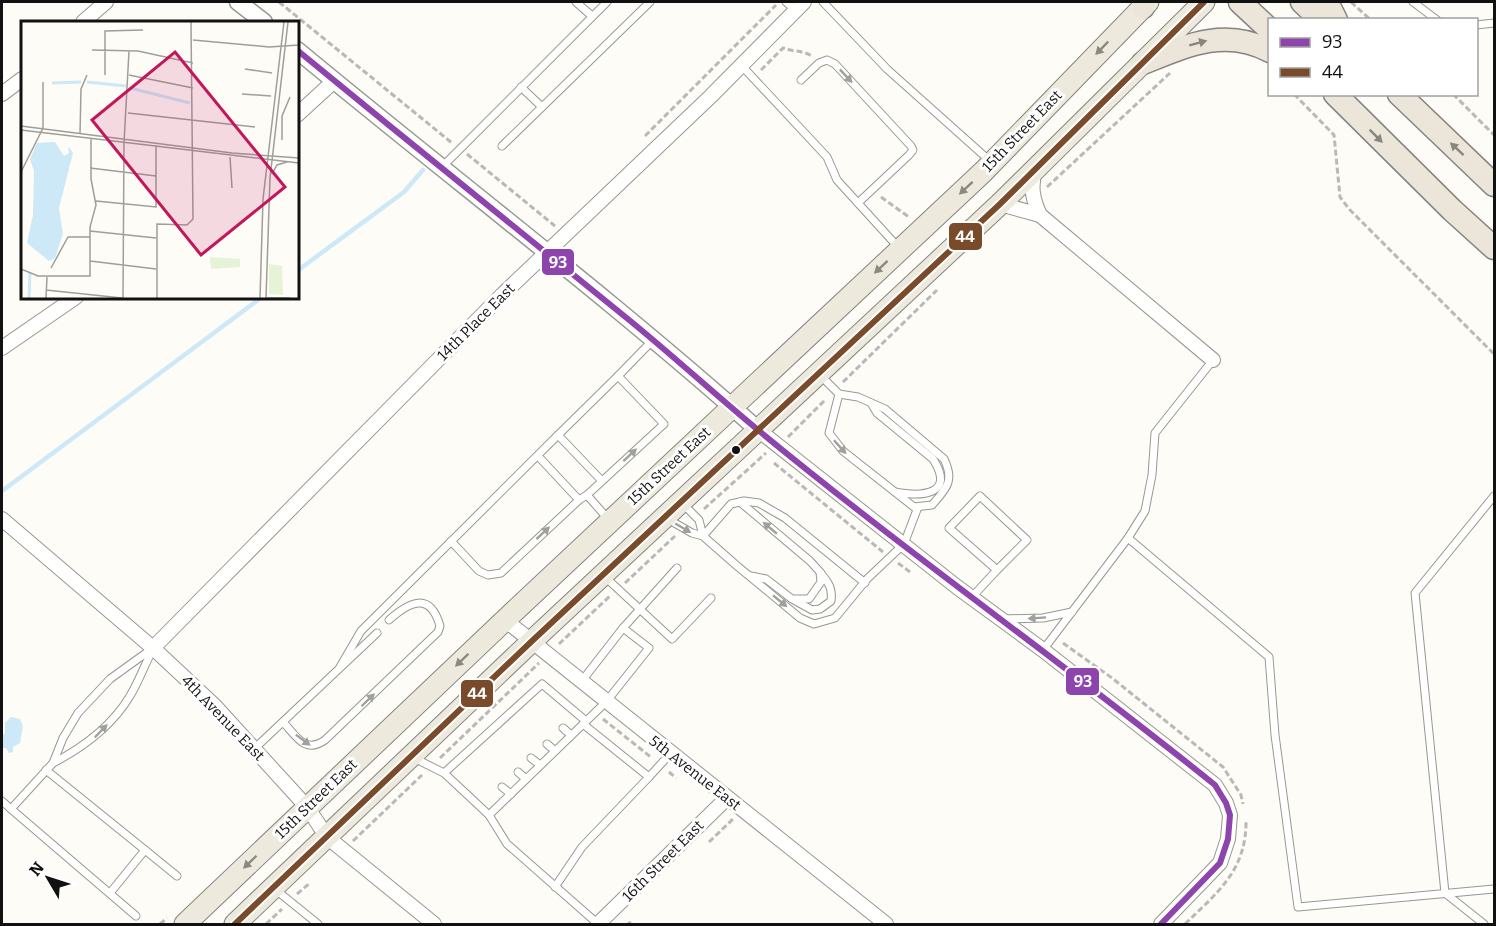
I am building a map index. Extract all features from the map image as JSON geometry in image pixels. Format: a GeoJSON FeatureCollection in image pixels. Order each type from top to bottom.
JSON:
{"type":"FeatureCollection","features":[{"type":"Feature","properties":{"kind":"highway"},"geometry":{"type":"LineString","coordinates":[[1240,2],[1268,29]]}},
{"type":"Feature","properties":{"kind":"highway"},"geometry":{"type":"LineString","coordinates":[[1302,2],[1319,18]]}},
{"type":"Feature","properties":{"kind":"highway"},"geometry":{"type":"LineString","coordinates":[[1328,2],[1335,18]]}},
{"type":"Feature","properties":{"kind":"highway"},"geometry":{"type":"LineString","coordinates":[[1143,63],[1178,49],[1217,38],[1259,45],[1268,50]]}},
{"type":"Feature","properties":{"kind":"highway"},"geometry":{"type":"LineString","coordinates":[[1337,96],[1452,210],[1494,248]]}},
{"type":"Feature","properties":{"kind":"highway"},"geometry":{"type":"LineString","coordinates":[[1401,96],[1494,185]]}},
{"type":"Feature","properties":{"kind":"main road"},"geometry":{"type":"LineString","coordinates":[[235,924],[664,516],[1000,204],[1204,2]]}},
{"type":"Feature","properties":{"kind":"main road","name":"15th Street East"},"geometry":{"type":"LineString","coordinates":[[185,924],[992,163],[1145,3]]}},
{"type":"Feature","properties":{"kind":"street"},"geometry":{"type":"LineString","coordinates":[[84,21],[106,2]]}},
{"type":"Feature","properties":{"kind":"street"},"geometry":{"type":"LineString","coordinates":[[238,2],[263,21]]}},
{"type":"Feature","properties":{"kind":"street","name":"14th Place East"},"geometry":{"type":"LineString","coordinates":[[153,648],[546,253],[741,65],[795,4]]}},
{"type":"Feature","properties":{"kind":"street"},"geometry":{"type":"LineString","coordinates":[[298,51],[653,340],[778,446],[971,598],[1043,650],[1215,785],[1230,815],[1228,839],[1220,863],[1161,924]]}},
{"type":"Feature","properties":{"kind":"street"},"geometry":{"type":"LineString","coordinates":[[2,94],[21,80]]}},
{"type":"Feature","properties":{"kind":"street"},"geometry":{"type":"LineString","coordinates":[[298,114],[334,81]]}},
{"type":"Feature","properties":{"kind":"street"},"geometry":{"type":"LineString","coordinates":[[1036,168],[1032,182],[1034,200],[1040,215]]}},
{"type":"Feature","properties":{"kind":"street"},"geometry":{"type":"LineString","coordinates":[[1000,204],[1040,215],[1213,360]]}},
{"type":"Feature","properties":{"kind":"street"},"geometry":{"type":"LineString","coordinates":[[2,348],[75,298]]}},
{"type":"Feature","properties":{"kind":"street","name":"4th Avenue East"},"geometry":{"type":"LineString","coordinates":[[4,526],[153,648],[214,705],[307,807],[327,837],[425,922]]}},
{"type":"Feature","properties":{"kind":"street","name":"5th Avenue East"},"geometry":{"type":"LineString","coordinates":[[505,620],[670,754],[886,924]]}},
{"type":"Feature","properties":{"kind":"street","name":"16th Street East"},"geometry":{"type":"LineString","coordinates":[[598,924],[727,798]]}},
{"type":"Feature","properties":{"kind":"lane"},"geometry":{"type":"LineString","coordinates":[[576,2],[592,16]]}},
{"type":"Feature","properties":{"kind":"lane"},"geometry":{"type":"LineString","coordinates":[[441,168],[607,2]]}},
{"type":"Feature","properties":{"kind":"lane"},"geometry":{"type":"LineString","coordinates":[[501,146],[651,2]]}},
{"type":"Feature","properties":{"kind":"lane"},"geometry":{"type":"LineString","coordinates":[[823,2],[887,69],[992,163]]}},
{"type":"Feature","properties":{"kind":"lane"},"geometry":{"type":"LineString","coordinates":[[1413,2],[1434,18]]}},
{"type":"Feature","properties":{"kind":"lane"},"geometry":{"type":"LineString","coordinates":[[1427,2],[1427,12]]}},
{"type":"Feature","properties":{"kind":"lane"},"geometry":{"type":"LineString","coordinates":[[1478,25],[1494,23]]}},
{"type":"Feature","properties":{"kind":"lane"},"geometry":{"type":"LineString","coordinates":[[801,80],[819,63],[826,60],[835,64],[913,150],[858,203]]}},
{"type":"Feature","properties":{"kind":"lane"},"geometry":{"type":"LineString","coordinates":[[741,65],[827,157],[837,180],[900,249]]}},
{"type":"Feature","properties":{"kind":"lane"},"geometry":{"type":"LineString","coordinates":[[522,87],[542,107]]}},
{"type":"Feature","properties":{"kind":"lane"},"geometry":{"type":"LineString","coordinates":[[340,667],[361,631],[653,340]]}},
{"type":"Feature","properties":{"kind":"lane"},"geometry":{"type":"LineString","coordinates":[[1043,650],[1128,538],[1145,511],[1150,493],[1155,433],[1213,360]]}},
{"type":"Feature","properties":{"kind":"lane"},"geometry":{"type":"LineString","coordinates":[[818,373],[838,391],[885,409],[944,459],[949,470],[948,487],[932,505],[914,507],[892,492],[843,451],[829,433],[838,391]]}},
{"type":"Feature","properties":{"kind":"lane"},"geometry":{"type":"LineString","coordinates":[[451,541],[479,571],[488,575],[501,573],[664,424],[618,376]]}},
{"type":"Feature","properties":{"kind":"lane"},"geometry":{"type":"LineString","coordinates":[[871,403],[877,413],[933,459],[939,468],[941,477],[938,486],[928,495],[892,492]]}},
{"type":"Feature","properties":{"kind":"lane"},"geometry":{"type":"LineString","coordinates":[[558,435],[602,481]]}},
{"type":"Feature","properties":{"kind":"lane"},"geometry":{"type":"LineString","coordinates":[[538,456],[579,500]]}},
{"type":"Feature","properties":{"kind":"lane"},"geometry":{"type":"LineString","coordinates":[[587,495],[610,521]]}},
{"type":"Feature","properties":{"kind":"lane"},"geometry":{"type":"LineString","coordinates":[[1484,924],[1445,893],[1415,593],[1494,495]]}},
{"type":"Feature","properties":{"kind":"lane"},"geometry":{"type":"LineString","coordinates":[[971,598],[1027,540],[980,496],[949,528],[997,570]]}},
{"type":"Feature","properties":{"kind":"lane"},"geometry":{"type":"LineString","coordinates":[[680,501],[699,520],[704,536]]}},
{"type":"Feature","properties":{"kind":"lane"},"geometry":{"type":"LineString","coordinates":[[740,502],[810,561],[828,582],[832,592],[831,601],[820,609],[812,610],[766,579],[749,576]]}},
{"type":"Feature","properties":{"kind":"lane"},"geometry":{"type":"LineString","coordinates":[[704,536],[731,504],[759,503],[785,518],[865,583]]}},
{"type":"Feature","properties":{"kind":"lane"},"geometry":{"type":"LineString","coordinates":[[664,516],[692,533],[704,536],[800,618],[814,624],[835,618],[865,583],[904,544],[918,507]]}},
{"type":"Feature","properties":{"kind":"lane"},"geometry":{"type":"LineString","coordinates":[[1128,538],[1269,657],[1275,735],[1299,907],[1494,889]]}},
{"type":"Feature","properties":{"kind":"lane"},"geometry":{"type":"LineString","coordinates":[[580,682],[639,609],[677,568]]}},
{"type":"Feature","properties":{"kind":"lane"},"geometry":{"type":"LineString","coordinates":[[792,598],[809,599],[821,582],[819,572]]}},
{"type":"Feature","properties":{"kind":"lane"},"geometry":{"type":"LineString","coordinates":[[602,575],[672,639],[711,598]]}},
{"type":"Feature","properties":{"kind":"lane"},"geometry":{"type":"LineString","coordinates":[[283,722],[304,744],[318,745],[326,740],[438,632],[440,626],[432,610],[424,603],[415,602],[389,620]]}},
{"type":"Feature","properties":{"kind":"lane"},"geometry":{"type":"LineString","coordinates":[[1002,620],[1043,618],[1072,612]]}},
{"type":"Feature","properties":{"kind":"lane"},"geometry":{"type":"LineString","coordinates":[[489,815],[606,702],[649,648],[623,628]]}},
{"type":"Feature","properties":{"kind":"lane"},"geometry":{"type":"LineString","coordinates":[[254,749],[377,633]]}},
{"type":"Feature","properties":{"kind":"lane"},"geometry":{"type":"LineString","coordinates":[[52,763],[79,750],[100,733],[130,697],[153,648]]}},
{"type":"Feature","properties":{"kind":"lane"},"geometry":{"type":"LineString","coordinates":[[11,809],[52,763],[78,713],[110,679],[153,648]]}},
{"type":"Feature","properties":{"kind":"lane"},"geometry":{"type":"LineString","coordinates":[[444,773],[483,744],[529,701],[542,684],[649,777]]}},
{"type":"Feature","properties":{"kind":"lane"},"geometry":{"type":"LineString","coordinates":[[563,728],[572,735]]}},
{"type":"Feature","properties":{"kind":"lane"},"geometry":{"type":"LineString","coordinates":[[547,744],[555,751]]}},
{"type":"Feature","properties":{"kind":"lane"},"geometry":{"type":"LineString","coordinates":[[555,888],[582,847],[670,754]]}},
{"type":"Feature","properties":{"kind":"lane"},"geometry":{"type":"LineString","coordinates":[[411,757],[444,773],[489,815],[507,844],[598,924]]}},
{"type":"Feature","properties":{"kind":"lane"},"geometry":{"type":"LineString","coordinates":[[531,758],[540,765]]}},
{"type":"Feature","properties":{"kind":"lane"},"geometry":{"type":"LineString","coordinates":[[46,770],[177,876]]}},
{"type":"Feature","properties":{"kind":"lane"},"geometry":{"type":"LineString","coordinates":[[518,772],[526,779]]}},
{"type":"Feature","properties":{"kind":"lane"},"geometry":{"type":"LineString","coordinates":[[502,787],[511,794]]}},
{"type":"Feature","properties":{"kind":"lane"},"geometry":{"type":"LineString","coordinates":[[2,801],[136,916]]}},
{"type":"Feature","properties":{"kind":"lane"},"geometry":{"type":"LineString","coordinates":[[110,894],[145,850]]}},
{"type":"Feature","properties":{"kind":"lane"},"geometry":{"type":"LineString","coordinates":[[273,888],[318,924]]}},
{"type":"Feature","properties":{"kind":"path"},"geometry":{"type":"LineString","coordinates":[[279,2],[443,135]]}},
{"type":"Feature","properties":{"kind":"path"},"geometry":{"type":"LineString","coordinates":[[638,143],[780,2]]}},
{"type":"Feature","properties":{"kind":"path"},"geometry":{"type":"LineString","coordinates":[[1351,2],[1369,18]]}},
{"type":"Feature","properties":{"kind":"path"},"geometry":{"type":"LineString","coordinates":[[753,78],[783,48],[803,51],[819,63]]}},
{"type":"Feature","properties":{"kind":"path"},"geometry":{"type":"LineString","coordinates":[[1034,200],[1174,69]]}},
{"type":"Feature","properties":{"kind":"path"},"geometry":{"type":"LineString","coordinates":[[1296,96],[1334,135],[1340,197],[1349,209],[1494,354]]}},
{"type":"Feature","properties":{"kind":"path"},"geometry":{"type":"LineString","coordinates":[[1455,96],[1494,135]]}},
{"type":"Feature","properties":{"kind":"path"},"geometry":{"type":"LineString","coordinates":[[473,158],[566,235]]}},
{"type":"Feature","properties":{"kind":"path"},"geometry":{"type":"LineString","coordinates":[[873,189],[909,217]]}},
{"type":"Feature","properties":{"kind":"path"},"geometry":{"type":"LineString","coordinates":[[838,391],[944,283]]}},
{"type":"Feature","properties":{"kind":"path"},"geometry":{"type":"LineString","coordinates":[[778,446],[828,397]]}},
{"type":"Feature","properties":{"kind":"path"},"geometry":{"type":"LineString","coordinates":[[773,462],[910,572]]}},
{"type":"Feature","properties":{"kind":"path"},"geometry":{"type":"LineString","coordinates":[[709,842],[742,810]]}},
{"type":"Feature","properties":{"kind":"water"},"geometry":{"type":"Polygon","coordinates":[[[11,717],[20,719],[23,726],[20,743],[13,747],[13,752],[9,753],[6,748],[2,748],[2,736],[5,733],[5,723],[11,717]]]}},
{"type":"Feature","properties":{"kind":"waterway"},"geometry":{"type":"LineString","coordinates":[[298,270],[404,192],[423,170]]}},
{"type":"Feature","properties":{"kind":"waterway"},"geometry":{"type":"LineString","coordinates":[[2,491],[261,298]]}},
{"type":"Feature","properties":{"kind":"transit line","name":"44"},"geometry":{"type":"LineString","coordinates":[[235,924],[532,641],[1000,204],[1204,2]]}},
{"type":"Feature","properties":{"kind":"transit line","name":"93"},"geometry":{"type":"LineString","coordinates":[[298,51],[640,329],[814,476],[1215,785],[1230,815],[1228,839],[1220,863],[1161,924]]}}]}
